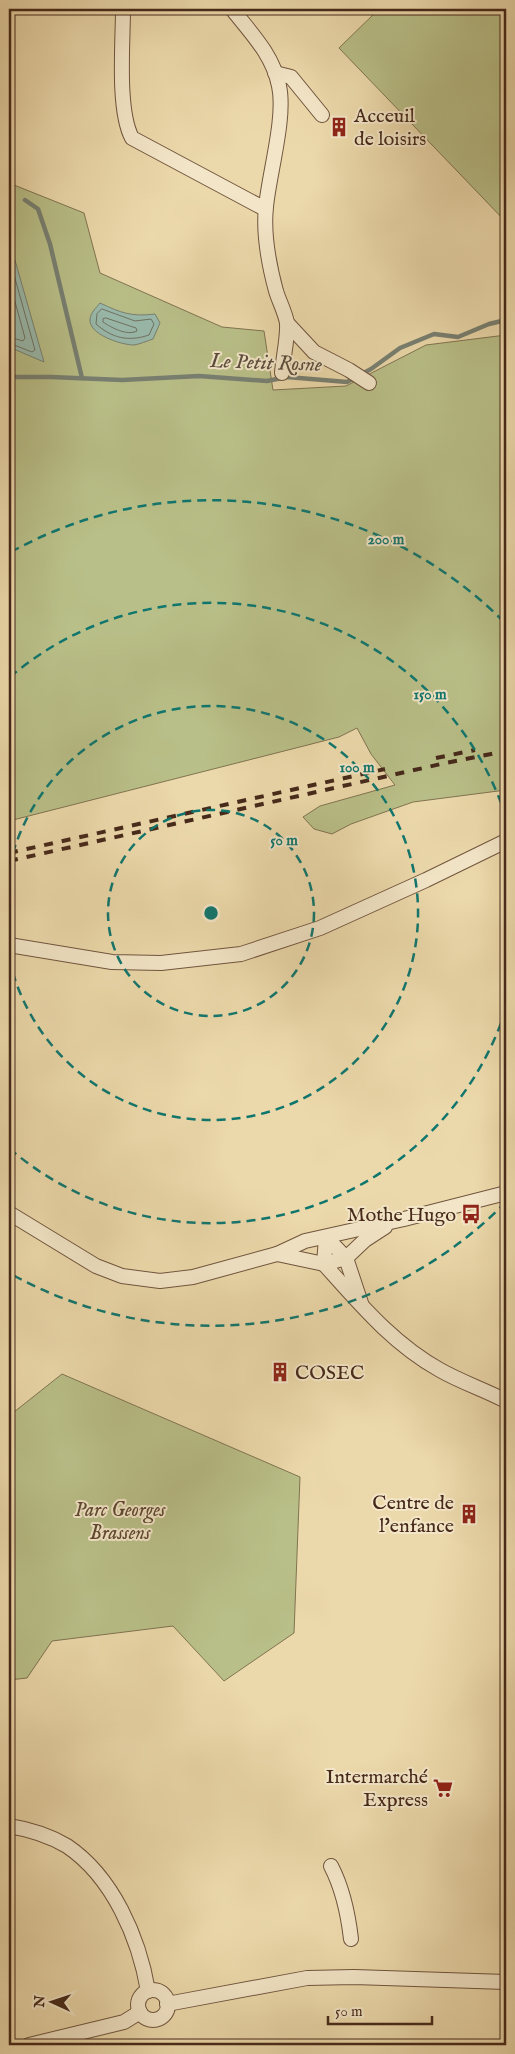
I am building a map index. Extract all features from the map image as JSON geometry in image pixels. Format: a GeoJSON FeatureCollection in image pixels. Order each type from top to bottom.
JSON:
{"type":"FeatureCollection","features":[{"type":"Feature","properties":{"kind":"street"},"geometry":{"type":"LineString","coordinates":[[123,9],[123,110],[127,128],[132,138],[265,209]]}},
{"type":"Feature","properties":{"kind":"street"},"geometry":{"type":"LineString","coordinates":[[232,9],[264,50],[275,73],[280,99],[265,209],[268,250],[276,290],[287,323],[282,373]]}},
{"type":"Feature","properties":{"kind":"street"},"geometry":{"type":"LineString","coordinates":[[275,73],[291,77],[322,115]]}},
{"type":"Feature","properties":{"kind":"street"},"geometry":{"type":"LineString","coordinates":[[287,323],[314,352],[349,370],[369,383]]}},
{"type":"Feature","properties":{"kind":"street"},"geometry":{"type":"LineString","coordinates":[[9,946],[112,962],[161,963],[241,954],[320,928],[506,841]]}},
{"type":"Feature","properties":{"kind":"street"},"geometry":{"type":"LineString","coordinates":[[9,1213],[96,1266],[139,1280],[160,1281],[181,1279],[276,1254],[305,1241],[393,1222],[506,1193]]}},
{"type":"Feature","properties":{"kind":"street"},"geometry":{"type":"LineString","coordinates":[[276,1254],[324,1264],[346,1258],[365,1240],[393,1222]]}},
{"type":"Feature","properties":{"kind":"street"},"geometry":{"type":"LineString","coordinates":[[326,1237],[346,1258],[363,1308]]}},
{"type":"Feature","properties":{"kind":"street"},"geometry":{"type":"LineString","coordinates":[[326,1237],[324,1264],[382,1328],[410,1351],[440,1370],[506,1401]]}},
{"type":"Feature","properties":{"kind":"street"},"geometry":{"type":"LineString","coordinates":[[9,1826],[27,1829],[66,1846],[104,1882],[114,1895],[126,1920],[148,1991]]}},
{"type":"Feature","properties":{"kind":"street"},"geometry":{"type":"LineString","coordinates":[[331,1866],[340,1882],[348,1912],[352,1939]]}},
{"type":"Feature","properties":{"kind":"street"},"geometry":{"type":"LineString","coordinates":[[167,2004],[307,1978],[354,1977],[506,1982]]}},
{"type":"Feature","properties":{"kind":"street"},"geometry":{"type":"LineString","coordinates":[[148,1991],[161,1993],[167,2004],[165,2012],[154,2019],[146,2018],[140,2012],[139,2000],[148,1991]]}},
{"type":"Feature","properties":{"kind":"street"},"geometry":{"type":"LineString","coordinates":[[29,2045],[124,2022],[140,2012]]}},
{"type":"Feature","properties":{"kind":"green space"},"geometry":{"type":"Polygon","coordinates":[[[379,9],[506,9],[506,222],[339,48],[379,9]]]}},
{"type":"Feature","properties":{"kind":"green space"},"geometry":{"type":"Polygon","coordinates":[[[9,183],[84,213],[100,273],[222,327],[264,331],[273,390],[346,386],[426,345],[506,335],[506,790],[413,802],[351,824],[332,834],[314,829],[303,817],[320,806],[395,785],[371,754],[357,728],[339,737],[9,821],[9,183]]]}},
{"type":"Feature","properties":{"kind":"green space","name":"Parc Georges Brassens"},"geometry":{"type":"Polygon","coordinates":[[[62,1374],[300,1477],[294,1633],[224,1681],[173,1626],[52,1641],[27,1678],[9,1680],[9,1416],[62,1374]]]}},
{"type":"Feature","properties":{"kind":"water"},"geometry":{"type":"Polygon","coordinates":[[[9,239],[44,362],[9,347],[9,239]]]}},
{"type":"Feature","properties":{"kind":"water"},"geometry":{"type":"Polygon","coordinates":[[[100,303],[127,313],[140,315],[155,314],[160,323],[153,339],[134,345],[114,341],[100,334],[94,329],[90,319],[100,303]]]}},
{"type":"Feature","properties":{"kind":"waterway"},"geometry":{"type":"LineString","coordinates":[[25,200],[38,209],[50,244],[82,378]]}},
{"type":"Feature","properties":{"kind":"waterway","name":"Le Petit Rosne"},"geometry":{"type":"LineString","coordinates":[[9,377],[122,380],[199,376],[267,381],[287,377],[347,382],[371,369],[400,348],[434,334],[458,337],[489,324],[506,320]]}},
{"type":"Feature","properties":{"kind":"railway"},"geometry":{"type":"LineString","coordinates":[[436,758],[475,750]]}},
{"type":"Feature","properties":{"kind":"railway"},"geometry":{"type":"LineString","coordinates":[[9,861],[506,751]]}},
{"type":"Feature","properties":{"kind":"railway"},"geometry":{"type":"LineString","coordinates":[[9,853],[385,769]]}},
{"type":"Feature","properties":{"kind":"place","name":"Acceuil de loisirs"},"geometry":{"type":"Point","coordinates":[339,127]}},
{"type":"Feature","properties":{"kind":"place","name":"Mothe Hugo"},"geometry":{"type":"Point","coordinates":[471,1214]}},
{"type":"Feature","properties":{"kind":"place","name":"COSEC"},"geometry":{"type":"Point","coordinates":[280,1372]}},
{"type":"Feature","properties":{"kind":"place","name":"Centre de l'enfance"},"geometry":{"type":"Point","coordinates":[469,1514]}},
{"type":"Feature","properties":{"kind":"place","name":"Intermarché Express"},"geometry":{"type":"Point","coordinates":[443,1788]}}]}
